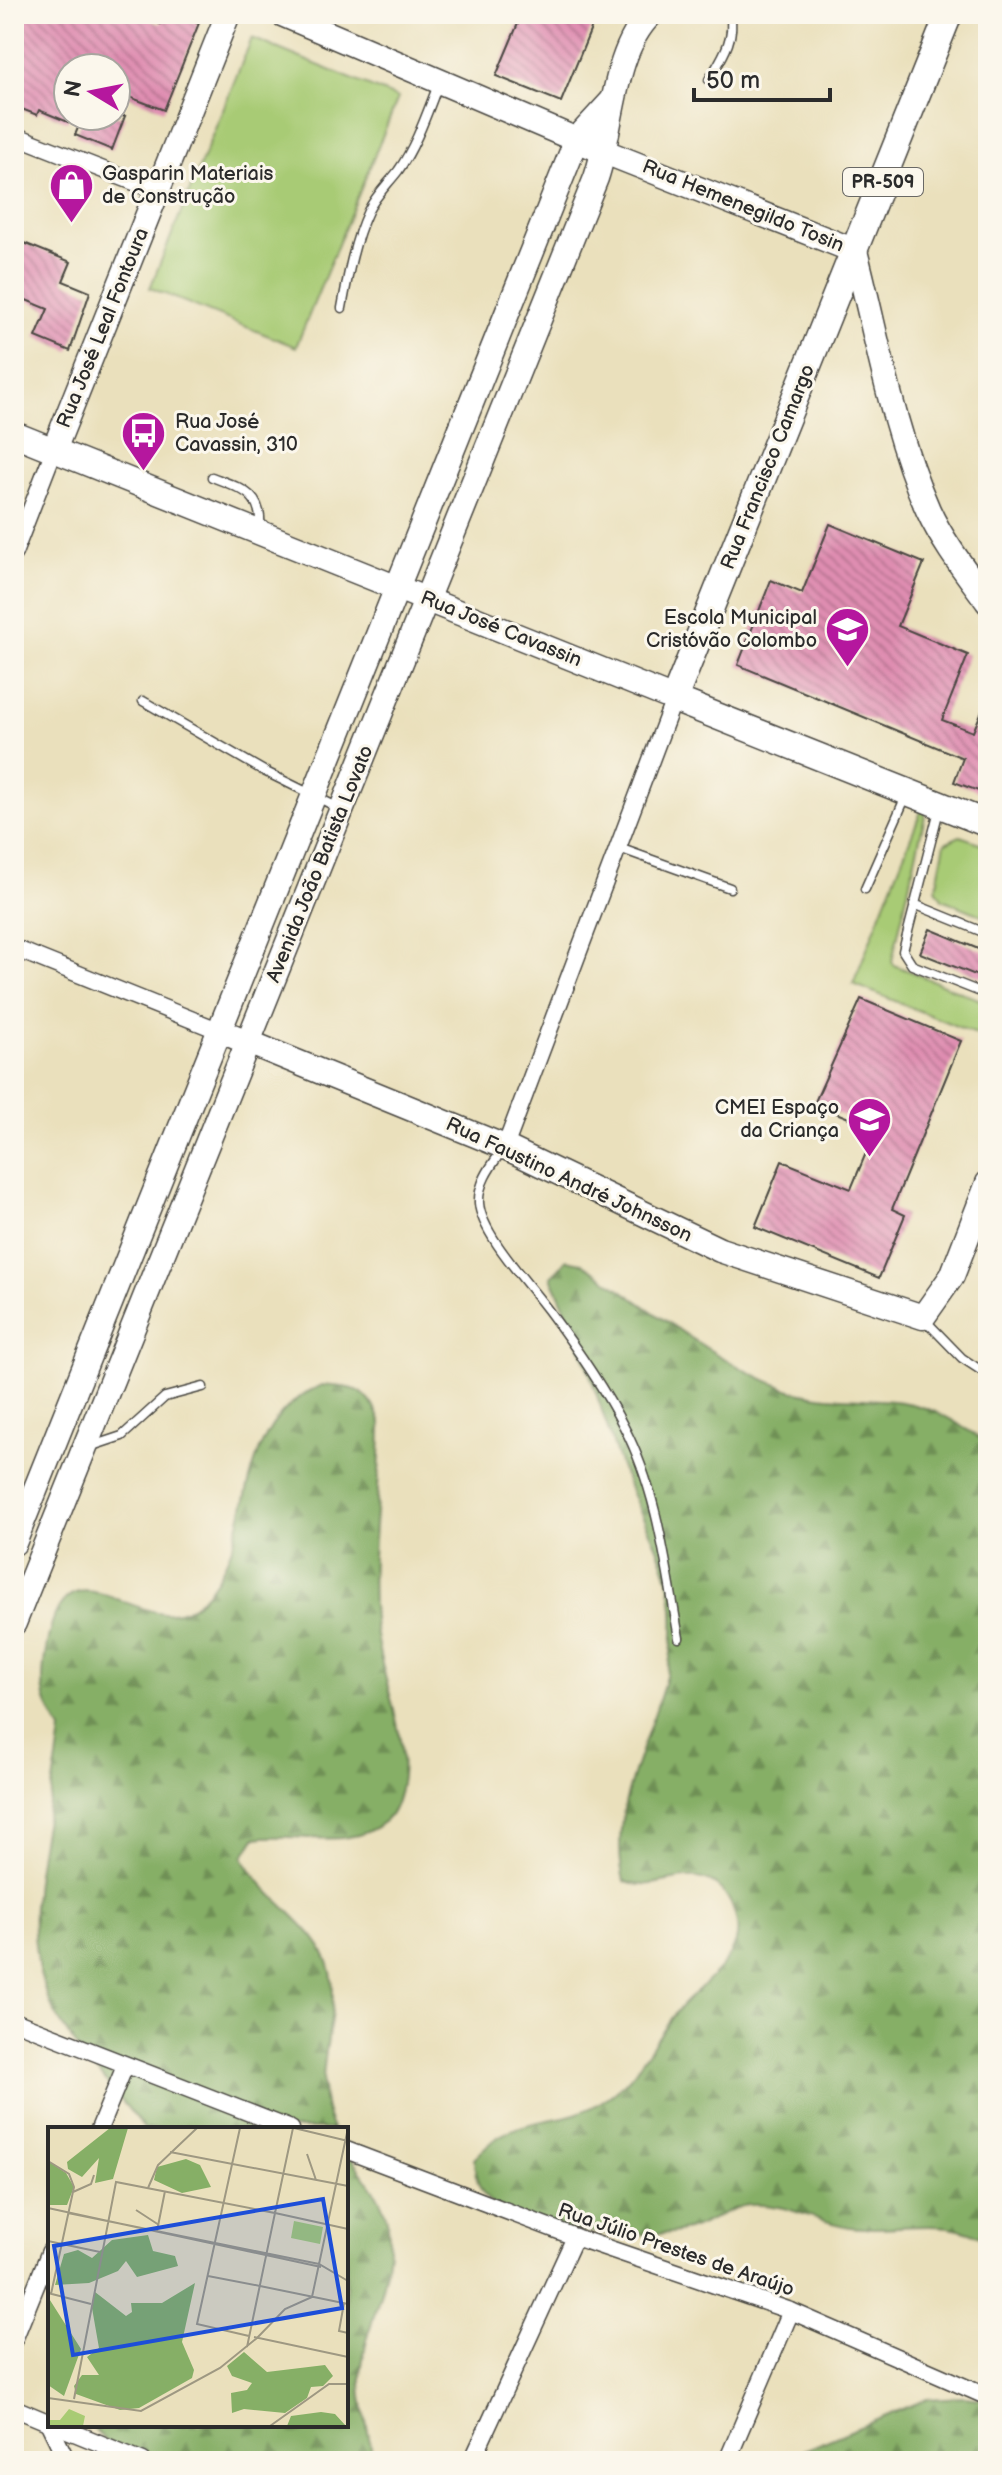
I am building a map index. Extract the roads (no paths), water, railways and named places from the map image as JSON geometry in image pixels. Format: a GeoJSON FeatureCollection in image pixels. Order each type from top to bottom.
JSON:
{"type":"FeatureCollection","features":[{"type":"Feature","properties":{"kind":"main road","name":"Rua Francisco Camargo"},"geometry":{"type":"LineString","coordinates":[[674,699],[949,14]]}},
{"type":"Feature","properties":{"kind":"main road","name":"Rua José Cavassin"},"geometry":{"type":"LineString","coordinates":[[674,699],[988,824]]}},
{"type":"Feature","properties":{"kind":"street","name":"Rua José Leal Fontoura"},"geometry":{"type":"LineString","coordinates":[[14,553],[228,14]]}},
{"type":"Feature","properties":{"kind":"street","name":"Rua Hemenegildo Tosin"},"geometry":{"type":"LineString","coordinates":[[282,14],[605,152],[855,251],[908,454],[929,511],[954,556],[988,602]]}},
{"type":"Feature","properties":{"kind":"street","name":"Avenida João Batista Lovato"},"geometry":{"type":"LineString","coordinates":[[14,1623],[605,152],[612,101],[640,25],[651,14]]}},
{"type":"Feature","properties":{"kind":"street","name":"Avenida João Batista Lovato"},"geometry":{"type":"LineString","coordinates":[[16,1532],[577,139],[612,101]]}},
{"type":"Feature","properties":{"kind":"street"},"geometry":{"type":"LineString","coordinates":[[14,135],[157,191]]}},
{"type":"Feature","properties":{"kind":"street","name":"Rua José Cavassin"},"geometry":{"type":"LineString","coordinates":[[14,434],[674,699]]}},
{"type":"Feature","properties":{"kind":"street"},"geometry":{"type":"LineString","coordinates":[[361,677],[391,688]]}},
{"type":"Feature","properties":{"kind":"street","name":"Rua Francisco Camargo"},"geometry":{"type":"LineString","coordinates":[[505,1147],[674,699]]}},
{"type":"Feature","properties":{"kind":"street"},"geometry":{"type":"LineString","coordinates":[[14,948],[220,1031]]}},
{"type":"Feature","properties":{"kind":"street","name":"Rua Faustino André Johnsson"},"geometry":{"type":"LineString","coordinates":[[220,1031],[505,1147],[720,1250],[923,1317]]}},
{"type":"Feature","properties":{"kind":"street"},"geometry":{"type":"LineString","coordinates":[[923,1317],[952,1276],[988,1183]]}},
{"type":"Feature","properties":{"kind":"street"},"geometry":{"type":"LineString","coordinates":[[16,1532],[48,1538]]}},
{"type":"Feature","properties":{"kind":"street"},"geometry":{"type":"LineString","coordinates":[[14,2021],[286,2127]]}},
{"type":"Feature","properties":{"kind":"street"},"geometry":{"type":"LineString","coordinates":[[100,2127],[125,2066]]}},
{"type":"Feature","properties":{"kind":"street","name":"Rua Júlio Prestes de Araújo"},"geometry":{"type":"LineString","coordinates":[[348,2151],[575,2237],[791,2311],[988,2397]]}},
{"type":"Feature","properties":{"kind":"street"},"geometry":{"type":"LineString","coordinates":[[472,2461],[575,2237]]}},
{"type":"Feature","properties":{"kind":"street"},"geometry":{"type":"LineString","coordinates":[[14,2340],[48,2256]]}},
{"type":"Feature","properties":{"kind":"street"},"geometry":{"type":"LineString","coordinates":[[727,2461],[791,2311]]}},
{"type":"Feature","properties":{"kind":"street"},"geometry":{"type":"LineString","coordinates":[[14,2408],[48,2422]]}},
{"type":"Feature","properties":{"kind":"street"},"geometry":{"type":"LineString","coordinates":[[53,2427],[67,2461]]}},
{"type":"Feature","properties":{"kind":"street"},"geometry":{"type":"LineString","coordinates":[[61,2427],[143,2461]]}},
{"type":"Feature","properties":{"kind":"lane"},"geometry":{"type":"LineString","coordinates":[[709,80],[729,44],[733,27],[730,14]]}},
{"type":"Feature","properties":{"kind":"lane"},"geometry":{"type":"LineString","coordinates":[[342,308],[351,260],[368,211],[384,184],[399,170],[425,120],[439,81]]}},
{"type":"Feature","properties":{"kind":"lane"},"geometry":{"type":"LineString","coordinates":[[212,477],[249,492],[261,512],[259,532]]}},
{"type":"Feature","properties":{"kind":"lane"},"geometry":{"type":"LineString","coordinates":[[143,701],[314,798],[343,810]]}},
{"type":"Feature","properties":{"kind":"lane"},"geometry":{"type":"LineString","coordinates":[[865,889],[907,792]]}},
{"type":"Feature","properties":{"kind":"lane"},"geometry":{"type":"LineString","coordinates":[[941,805],[905,941],[906,958],[912,965],[988,995]]}},
{"type":"Feature","properties":{"kind":"lane"},"geometry":{"type":"LineString","coordinates":[[618,848],[730,888]]}},
{"type":"Feature","properties":{"kind":"lane"},"geometry":{"type":"LineString","coordinates":[[914,904],[988,934]]}},
{"type":"Feature","properties":{"kind":"lane"},"geometry":{"type":"LineString","coordinates":[[505,1147],[483,1180],[479,1204],[501,1248],[578,1352],[625,1428],[656,1512],[679,1638]]}},
{"type":"Feature","properties":{"kind":"lane"},"geometry":{"type":"LineString","coordinates":[[923,1317],[962,1358],[988,1375]]}},
{"type":"Feature","properties":{"kind":"lane"},"geometry":{"type":"LineString","coordinates":[[85,1448],[122,1436],[165,1397],[203,1387]]}},
{"type":"Feature","properties":{"kind":"place","name":"Gasparin Materiais de Construção"},"geometry":{"type":"Point","coordinates":[71,224]}},
{"type":"Feature","properties":{"kind":"place","name":"Rua José Cavassin, 310"},"geometry":{"type":"Point","coordinates":[144,473]}},
{"type":"Feature","properties":{"kind":"place","name":"Escola Municipal Cristóvão Colombo"},"geometry":{"type":"Point","coordinates":[848,668]}},
{"type":"Feature","properties":{"kind":"place","name":"CMEI Espaço da Criança"},"geometry":{"type":"Point","coordinates":[870,1158]}}]}
